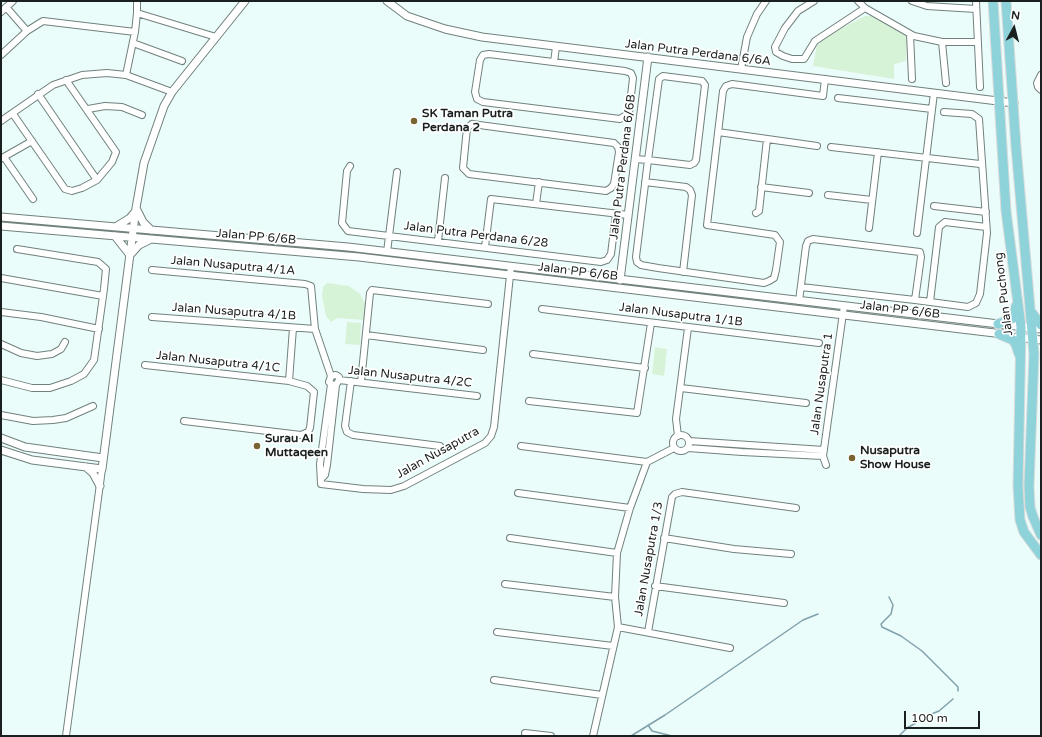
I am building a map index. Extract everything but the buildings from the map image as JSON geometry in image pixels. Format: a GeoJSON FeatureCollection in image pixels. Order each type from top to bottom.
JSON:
{"type":"FeatureCollection","features":[{"type":"Feature","properties":{"kind":"main road","name":"Jalan Puchong"},"geometry":{"type":"LineString","coordinates":[[993,1],[1006,211],[1021,327],[1018,486],[1020,520],[1024,532],[1041,555]]}},
{"type":"Feature","properties":{"kind":"main road"},"geometry":{"type":"LineString","coordinates":[[1006,1],[1016,147],[1032,313],[1038,327]]}},
{"type":"Feature","properties":{"kind":"main road"},"geometry":{"type":"LineString","coordinates":[[1017,300],[1012,319],[999,329],[1013,340],[1021,361]]}},
{"type":"Feature","properties":{"kind":"main road","name":"Jalan Puchong"},"geometry":{"type":"LineString","coordinates":[[1038,327],[1034,354],[1029,486],[1033,517],[1041,535]]}},
{"type":"Feature","properties":{"kind":"main road"},"geometry":{"type":"LineString","coordinates":[[1034,354],[1041,347]]}},
{"type":"Feature","properties":{"kind":"street"},"geometry":{"type":"LineString","coordinates":[[1,12],[13,1]]}},
{"type":"Feature","properties":{"kind":"street"},"geometry":{"type":"LineString","coordinates":[[126,75],[135,32],[137,1]]}},
{"type":"Feature","properties":{"kind":"street"},"geometry":{"type":"LineString","coordinates":[[66,736],[133,228],[144,163],[164,106],[172,92],[245,1]]}},
{"type":"Feature","properties":{"kind":"street","name":"Jalan Putra Perdana 6/6A"},"geometry":{"type":"LineString","coordinates":[[387,1],[407,16],[462,34],[556,47],[648,57],[1014,103]]}},
{"type":"Feature","properties":{"kind":"street"},"geometry":{"type":"LineString","coordinates":[[742,69],[747,36],[757,14],[766,1]]}},
{"type":"Feature","properties":{"kind":"street"},"geometry":{"type":"LineString","coordinates":[[814,1],[798,11],[785,28],[775,47],[776,52],[792,60],[804,59],[815,41],[865,8]]}},
{"type":"Feature","properties":{"kind":"street"},"geometry":{"type":"LineString","coordinates":[[858,1],[865,8],[910,34],[942,42],[978,42]]}},
{"type":"Feature","properties":{"kind":"street"},"geometry":{"type":"LineString","coordinates":[[912,1],[927,6],[940,4],[976,9]]}},
{"type":"Feature","properties":{"kind":"street"},"geometry":{"type":"LineString","coordinates":[[976,1],[980,87]]}},
{"type":"Feature","properties":{"kind":"street"},"geometry":{"type":"LineString","coordinates":[[6,7],[27,31]]}},
{"type":"Feature","properties":{"kind":"street"},"geometry":{"type":"LineString","coordinates":[[137,13],[216,37]]}},
{"type":"Feature","properties":{"kind":"street"},"geometry":{"type":"LineString","coordinates":[[1,55],[38,23],[49,21],[135,32]]}},
{"type":"Feature","properties":{"kind":"street"},"geometry":{"type":"LineString","coordinates":[[910,34],[912,80]]}},
{"type":"Feature","properties":{"kind":"street"},"geometry":{"type":"LineString","coordinates":[[133,42],[182,61]]}},
{"type":"Feature","properties":{"kind":"street"},"geometry":{"type":"LineString","coordinates":[[942,42],[946,83]]}},
{"type":"Feature","properties":{"kind":"street"},"geometry":{"type":"LineString","coordinates":[[554,62],[556,47]]}},
{"type":"Feature","properties":{"kind":"street"},"geometry":{"type":"LineString","coordinates":[[489,54],[554,62],[631,73],[633,78],[629,113],[620,119],[483,102],[477,99],[475,92],[480,60],[483,55],[489,54]]}},
{"type":"Feature","properties":{"kind":"street","name":"Jalan Putra Perdana 6/6B"},"geometry":{"type":"LineString","coordinates":[[620,280],[648,57]]}},
{"type":"Feature","properties":{"kind":"street"},"geometry":{"type":"LineString","coordinates":[[1,121],[53,85],[82,74],[107,73],[126,75],[172,92]]}},
{"type":"Feature","properties":{"kind":"street"},"geometry":{"type":"LineString","coordinates":[[1039,88],[1037,82],[1041,75]]}},
{"type":"Feature","properties":{"kind":"street"},"geometry":{"type":"LineString","coordinates":[[635,159],[648,160],[690,165],[696,160],[705,85],[702,81],[663,76],[660,77],[648,160],[645,182],[636,257],[637,262],[641,265],[683,272],[764,282],[774,278],[780,242],[775,235],[707,226],[723,91],[726,86],[732,84],[823,96],[825,80]]}},
{"type":"Feature","properties":{"kind":"street"},"geometry":{"type":"LineString","coordinates":[[13,114],[68,191],[82,188],[97,180],[108,168],[116,152],[88,109],[66,80]]}},
{"type":"Feature","properties":{"kind":"street"},"geometry":{"type":"LineString","coordinates":[[917,233],[934,93]]}},
{"type":"Feature","properties":{"kind":"street"},"geometry":{"type":"LineString","coordinates":[[38,94],[97,180]]}},
{"type":"Feature","properties":{"kind":"street"},"geometry":{"type":"LineString","coordinates":[[838,98],[932,109]]}},
{"type":"Feature","properties":{"kind":"street"},"geometry":{"type":"LineString","coordinates":[[88,109],[105,106],[122,107],[142,115]]}},
{"type":"Feature","properties":{"kind":"street"},"geometry":{"type":"LineString","coordinates":[[801,287],[968,307],[976,303],[980,294],[986,227],[986,212],[980,164],[979,119],[972,114],[944,112]]}},
{"type":"Feature","properties":{"kind":"street"},"geometry":{"type":"LineString","coordinates":[[472,124],[614,143],[618,147],[619,152],[614,184],[606,191],[538,182],[473,175],[465,171],[463,168],[467,128],[472,124]]}},
{"type":"Feature","properties":{"kind":"street"},"geometry":{"type":"LineString","coordinates":[[718,132],[817,146]]}},
{"type":"Feature","properties":{"kind":"street"},"geometry":{"type":"LineString","coordinates":[[756,213],[758,211],[766,139]]}},
{"type":"Feature","properties":{"kind":"street"},"geometry":{"type":"LineString","coordinates":[[32,141],[3,158],[33,199]]}},
{"type":"Feature","properties":{"kind":"street"},"geometry":{"type":"LineString","coordinates":[[831,147],[980,164]]}},
{"type":"Feature","properties":{"kind":"street"},"geometry":{"type":"LineString","coordinates":[[869,228],[878,152]]}},
{"type":"Feature","properties":{"kind":"street","name":"Jalan Putra Perdana 6/28"},"geometry":{"type":"LineString","coordinates":[[350,166],[347,171],[342,223],[348,231],[601,262],[607,260],[611,254],[616,214]]}},
{"type":"Feature","properties":{"kind":"street"},"geometry":{"type":"LineString","coordinates":[[387,252],[397,172]]}},
{"type":"Feature","properties":{"kind":"street"},"geometry":{"type":"LineString","coordinates":[[438,241],[445,178]]}},
{"type":"Feature","properties":{"kind":"street"},"geometry":{"type":"LineString","coordinates":[[536,204],[538,182]]}},
{"type":"Feature","properties":{"kind":"street"},"geometry":{"type":"LineString","coordinates":[[645,182],[686,187],[690,190],[692,196],[683,272]]}},
{"type":"Feature","properties":{"kind":"street"},"geometry":{"type":"LineString","coordinates":[[761,187],[809,193]]}},
{"type":"Feature","properties":{"kind":"street"},"geometry":{"type":"LineString","coordinates":[[828,195],[872,200]]}},
{"type":"Feature","properties":{"kind":"street"},"geometry":{"type":"LineString","coordinates":[[485,247],[491,198],[628,215]]}},
{"type":"Feature","properties":{"kind":"street"},"geometry":{"type":"LineString","coordinates":[[934,206],[986,212]]}},
{"type":"Feature","properties":{"kind":"street"},"geometry":{"type":"LineString","coordinates":[[116,227],[130,218],[136,208]]}},
{"type":"Feature","properties":{"kind":"street"},"geometry":{"type":"LineString","coordinates":[[136,208],[143,222],[151,230]]}},
{"type":"Feature","properties":{"kind":"street","name":"Jalan PP 6/6B"},"geometry":{"type":"LineString","coordinates":[[1,217],[387,252],[511,266],[844,306],[999,329],[1021,337],[1037,339]]}},
{"type":"Feature","properties":{"kind":"street"},"geometry":{"type":"LineString","coordinates":[[930,302],[939,226],[945,222],[986,227]]}},
{"type":"Feature","properties":{"kind":"street","name":"Jalan PP 6/6B"},"geometry":{"type":"LineString","coordinates":[[1,226],[359,257],[843,314],[999,329],[1038,327]]}},
{"type":"Feature","properties":{"kind":"street"},"geometry":{"type":"LineString","coordinates":[[115,236],[130,255]]}},
{"type":"Feature","properties":{"kind":"street"},"geometry":{"type":"LineString","coordinates":[[130,255],[139,245],[151,239]]}},
{"type":"Feature","properties":{"kind":"street"},"geometry":{"type":"LineString","coordinates":[[799,300],[806,246],[808,241],[813,239],[920,252],[921,257],[915,300]]}},
{"type":"Feature","properties":{"kind":"street"},"geometry":{"type":"LineString","coordinates":[[1,380],[32,388],[50,388],[71,381],[84,374],[94,360],[99,329],[106,269],[98,262],[17,249]]}},
{"type":"Feature","properties":{"kind":"street","name":"Jalan Nusaputra"},"geometry":{"type":"LineString","coordinates":[[335,383],[327,465],[325,475],[321,481],[363,489],[391,490],[404,486],[485,443],[494,427],[511,266]]}},
{"type":"Feature","properties":{"kind":"street","name":"Jalan Nusaputra 4/1A"},"geometry":{"type":"LineString","coordinates":[[152,270],[297,283],[311,286],[315,329]]}},
{"type":"Feature","properties":{"kind":"street"},"geometry":{"type":"LineString","coordinates":[[1,278],[103,296]]}},
{"type":"Feature","properties":{"kind":"street"},"geometry":{"type":"LineString","coordinates":[[361,382],[370,293],[372,290],[488,304]]}},
{"type":"Feature","properties":{"kind":"street","name":"Jalan Nusaputra 1"},"geometry":{"type":"LineString","coordinates":[[826,465],[823,453],[844,306]]}},
{"type":"Feature","properties":{"kind":"street","name":"Jalan Nusaputra 1/1B"},"geometry":{"type":"LineString","coordinates":[[542,309],[819,343]]}},
{"type":"Feature","properties":{"kind":"street"},"geometry":{"type":"LineString","coordinates":[[1,312],[41,317],[99,329]]}},
{"type":"Feature","properties":{"kind":"street","name":"Jalan Nusaputra 4/1B"},"geometry":{"type":"LineString","coordinates":[[152,317],[315,329]]}},
{"type":"Feature","properties":{"kind":"street"},"geometry":{"type":"LineString","coordinates":[[529,401],[637,413],[651,323]]}},
{"type":"Feature","properties":{"kind":"street"},"geometry":{"type":"LineString","coordinates":[[289,381],[293,328]]}},
{"type":"Feature","properties":{"kind":"street"},"geometry":{"type":"LineString","coordinates":[[678,436],[676,419],[688,328]]}},
{"type":"Feature","properties":{"kind":"street"},"geometry":{"type":"LineString","coordinates":[[315,329],[331,376],[329,379],[335,383],[336,376],[331,376]]}},
{"type":"Feature","properties":{"kind":"street"},"geometry":{"type":"LineString","coordinates":[[366,335],[483,350]]}},
{"type":"Feature","properties":{"kind":"street"},"geometry":{"type":"LineString","coordinates":[[1,344],[20,353],[37,356],[52,354],[61,349],[65,342]]}},
{"type":"Feature","properties":{"kind":"street"},"geometry":{"type":"LineString","coordinates":[[533,354],[645,368]]}},
{"type":"Feature","properties":{"kind":"street","name":"Jalan Nusaputra 4/1C"},"geometry":{"type":"LineString","coordinates":[[145,365],[289,381],[307,386],[314,392],[310,428],[305,434],[184,421]]}},
{"type":"Feature","properties":{"kind":"street"},"geometry":{"type":"LineString","coordinates":[[351,381],[345,426],[347,432],[352,435],[440,446]]}},
{"type":"Feature","properties":{"kind":"street","name":"Jalan Nusaputra 4/2C"},"geometry":{"type":"LineString","coordinates":[[335,383],[351,381],[477,396]]}},
{"type":"Feature","properties":{"kind":"street"},"geometry":{"type":"LineString","coordinates":[[681,388],[806,403]]}},
{"type":"Feature","properties":{"kind":"street"},"geometry":{"type":"LineString","coordinates":[[1,415],[33,421],[53,420],[66,418],[93,406]]}},
{"type":"Feature","properties":{"kind":"street"},"geometry":{"type":"LineString","coordinates":[[674,448],[673,441],[678,436],[684,436],[688,444]]}},
{"type":"Feature","properties":{"kind":"street"},"geometry":{"type":"LineString","coordinates":[[1,438],[25,447],[103,458]]}},
{"type":"Feature","properties":{"kind":"street"},"geometry":{"type":"LineString","coordinates":[[85,455],[97,451],[105,442]]}},
{"type":"Feature","properties":{"kind":"street"},"geometry":{"type":"LineString","coordinates":[[688,444],[759,446],[823,453]]}},
{"type":"Feature","properties":{"kind":"street"},"geometry":{"type":"LineString","coordinates":[[688,444],[742,452],[823,453]]}},
{"type":"Feature","properties":{"kind":"street"},"geometry":{"type":"LineString","coordinates":[[674,448],[682,452],[688,444]]}},
{"type":"Feature","properties":{"kind":"street"},"geometry":{"type":"LineString","coordinates":[[742,445],[742,452]]}},
{"type":"Feature","properties":{"kind":"street"},"geometry":{"type":"LineString","coordinates":[[521,446],[647,462],[674,448]]}},
{"type":"Feature","properties":{"kind":"street"},"geometry":{"type":"LineString","coordinates":[[759,446],[759,453]]}},
{"type":"Feature","properties":{"kind":"street"},"geometry":{"type":"LineString","coordinates":[[1,450],[32,460],[102,469]]}},
{"type":"Feature","properties":{"kind":"street"},"geometry":{"type":"LineString","coordinates":[[593,736],[618,627],[616,597],[617,553],[630,508],[647,462]]}},
{"type":"Feature","properties":{"kind":"street"},"geometry":{"type":"LineString","coordinates":[[86,467],[93,473],[100,486]]}},
{"type":"Feature","properties":{"kind":"street","name":"Jalan Nusaputra 1/3"},"geometry":{"type":"LineString","coordinates":[[648,632],[672,497],[678,492],[796,508]]}},
{"type":"Feature","properties":{"kind":"street"},"geometry":{"type":"LineString","coordinates":[[518,493],[630,508]]}},
{"type":"Feature","properties":{"kind":"street"},"geometry":{"type":"LineString","coordinates":[[510,538],[617,553]]}},
{"type":"Feature","properties":{"kind":"street"},"geometry":{"type":"LineString","coordinates":[[664,538],[734,549],[791,554]]}},
{"type":"Feature","properties":{"kind":"street"},"geometry":{"type":"LineString","coordinates":[[505,584],[616,597]]}},
{"type":"Feature","properties":{"kind":"street"},"geometry":{"type":"LineString","coordinates":[[655,586],[784,603]]}},
{"type":"Feature","properties":{"kind":"street"},"geometry":{"type":"LineString","coordinates":[[618,627],[730,648]]}},
{"type":"Feature","properties":{"kind":"street"},"geometry":{"type":"LineString","coordinates":[[497,632],[613,646]]}},
{"type":"Feature","properties":{"kind":"street"},"geometry":{"type":"LineString","coordinates":[[494,680],[602,695]]}},
{"type":"Feature","properties":{"kind":"street"},"geometry":{"type":"LineString","coordinates":[[525,733],[551,736]]}},
{"type":"Feature","properties":{"kind":"green space"},"geometry":{"type":"Polygon","coordinates":[[[865,16],[871,16],[906,36],[906,61],[894,64],[894,79],[813,66],[817,45],[827,36],[865,16]]]}},
{"type":"Feature","properties":{"kind":"green space"},"geometry":{"type":"Polygon","coordinates":[[[327,283],[349,286],[360,294],[365,303],[364,320],[337,318],[331,322],[326,316],[322,296],[323,287],[327,283]]]}},
{"type":"Feature","properties":{"kind":"green space"},"geometry":{"type":"Polygon","coordinates":[[[347,322],[361,323],[360,345],[345,344],[347,322]]]}},
{"type":"Feature","properties":{"kind":"green space"},"geometry":{"type":"Polygon","coordinates":[[[655,347],[667,349],[664,376],[652,374],[655,347]]]}},
{"type":"Feature","properties":{"kind":"waterway"},"geometry":{"type":"LineString","coordinates":[[889,597],[893,605],[891,614],[881,624],[882,627],[901,636],[922,651],[958,687],[958,691]]}},
{"type":"Feature","properties":{"kind":"waterway"},"geometry":{"type":"LineString","coordinates":[[631,736],[665,715],[803,620],[818,614]]}},
{"type":"Feature","properties":{"kind":"waterway"},"geometry":{"type":"LineString","coordinates":[[929,715],[939,711],[953,699]]}},
{"type":"Feature","properties":{"kind":"waterway"},"geometry":{"type":"LineString","coordinates":[[899,736],[907,728],[921,720]]}},
{"type":"Feature","properties":{"kind":"waterway"},"geometry":{"type":"LineString","coordinates":[[648,725],[652,731],[672,736]]}},
{"type":"Feature","properties":{"kind":"place","name":"SK Taman Putra Perdana 2"},"geometry":{"type":"Point","coordinates":[414,121]}},
{"type":"Feature","properties":{"kind":"place","name":"Surau Al Muttaqeen"},"geometry":{"type":"Point","coordinates":[257,446]}},
{"type":"Feature","properties":{"kind":"place","name":"Nusaputra Show House"},"geometry":{"type":"Point","coordinates":[852,458]}}]}
